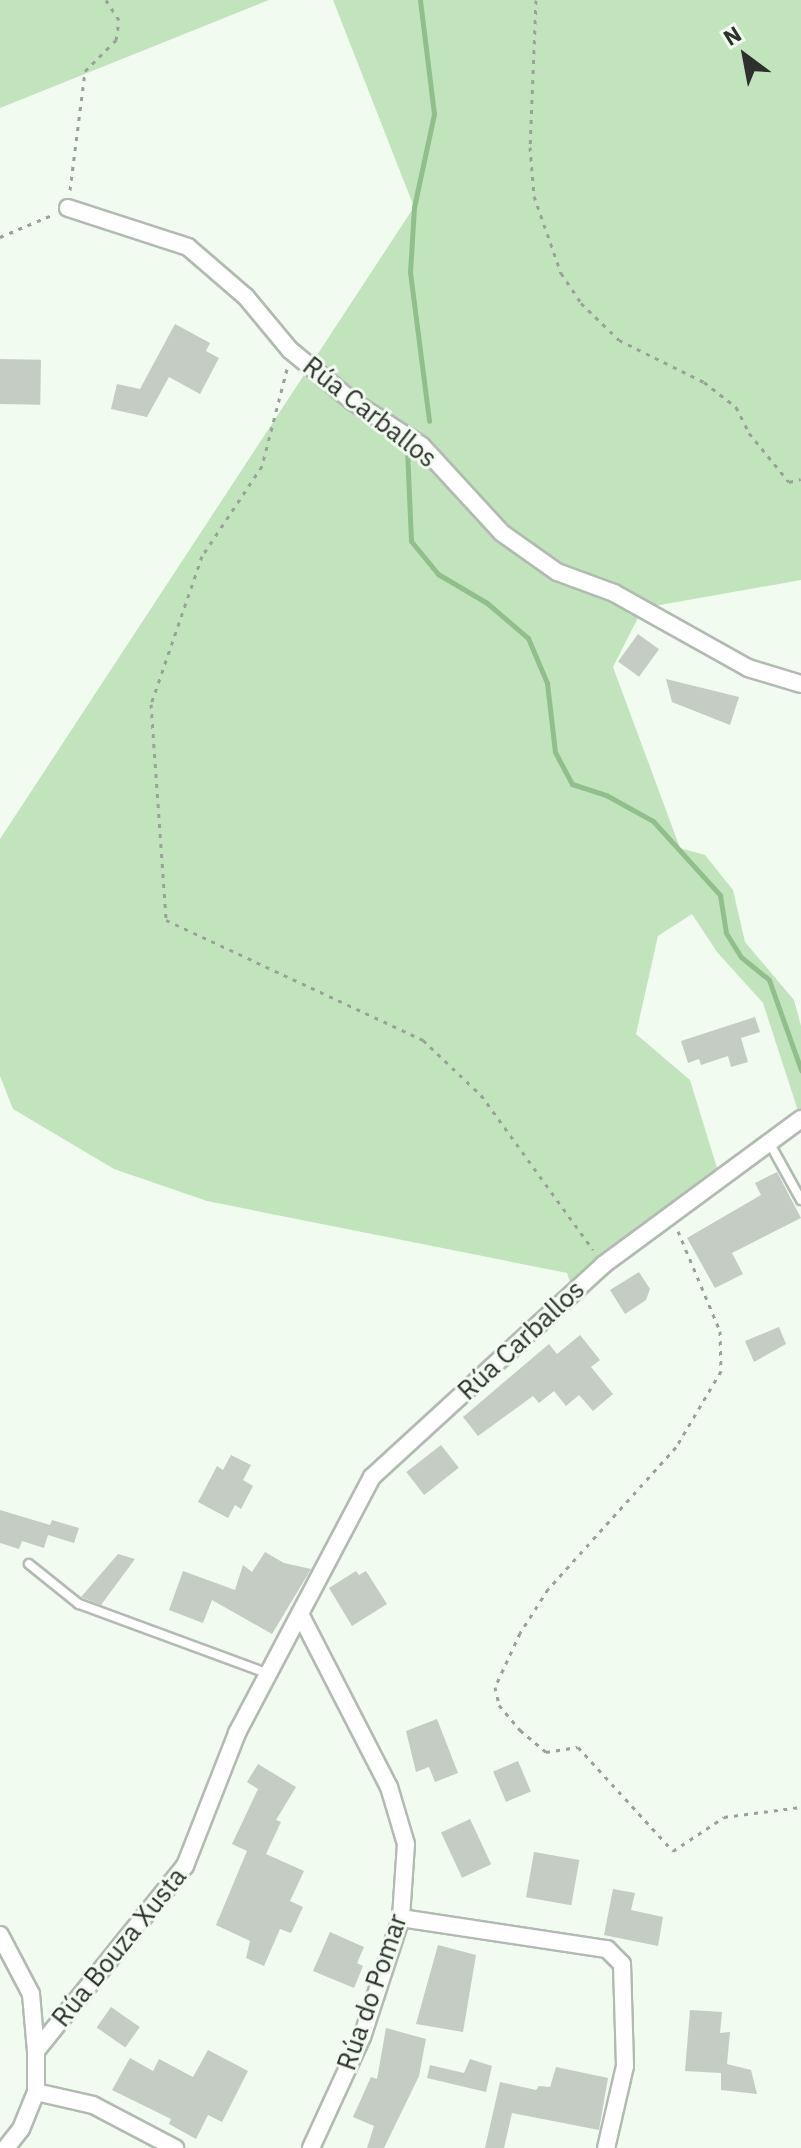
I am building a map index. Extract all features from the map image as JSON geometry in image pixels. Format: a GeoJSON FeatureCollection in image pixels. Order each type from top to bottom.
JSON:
{"type":"FeatureCollection","features":[{"type":"Feature","properties":{"kind":"street","name":"Rúa Carballos"},"geometry":{"type":"LineString","coordinates":[[68,208],[188,247],[246,297],[290,350],[352,401],[422,446],[502,533],[557,572],[614,593],[748,668],[801,684]]}},
{"type":"Feature","properties":{"kind":"street","name":"Rúa Carballos"},"geometry":{"type":"LineString","coordinates":[[300,1614],[372,1477],[603,1265],[801,1119]]}},
{"type":"Feature","properties":{"kind":"street","name":"Rúa Bouza Xusta"},"geometry":{"type":"LineString","coordinates":[[6,2148],[21,2129],[36,2092],[36,2051],[185,1866],[237,1733],[300,1614]]}},
{"type":"Feature","properties":{"kind":"street","name":"Rúa do Pomar"},"geometry":{"type":"LineString","coordinates":[[300,1614],[389,1787],[406,1844],[401,1918],[362,2037],[311,2148]]}},
{"type":"Feature","properties":{"kind":"street"},"geometry":{"type":"LineString","coordinates":[[401,1918],[607,1949],[622,1964],[625,2066],[606,2148]]}},
{"type":"Feature","properties":{"kind":"street"},"geometry":{"type":"LineString","coordinates":[[0,1935],[8,1960],[31,1994],[36,2051]]}},
{"type":"Feature","properties":{"kind":"street"},"geometry":{"type":"LineString","coordinates":[[36,2092],[93,2105],[175,2148]]}},
{"type":"Feature","properties":{"kind":"lane"},"geometry":{"type":"LineString","coordinates":[[770,1144],[801,1200]]}},
{"type":"Feature","properties":{"kind":"lane"},"geometry":{"type":"LineString","coordinates":[[29,1564],[79,1604],[267,1673]]}},
{"type":"Feature","properties":{"kind":"path"},"geometry":{"type":"LineString","coordinates":[[0,237],[68,208],[85,71],[116,40],[119,20],[106,0]]}},
{"type":"Feature","properties":{"kind":"path"},"geometry":{"type":"LineString","coordinates":[[536,0],[530,147],[534,196],[561,273],[581,303],[619,340],[704,382],[736,407],[749,433],[789,482],[801,479]]}},
{"type":"Feature","properties":{"kind":"path"},"geometry":{"type":"LineString","coordinates":[[290,350],[262,466],[202,556],[151,704],[166,920],[423,1040],[481,1095],[603,1265]]}},
{"type":"Feature","properties":{"kind":"path"},"geometry":{"type":"LineString","coordinates":[[668,1219],[682,1235],[720,1331],[721,1371],[676,1447],[548,1589],[495,1687],[499,1705],[520,1730],[546,1752],[578,1747],[673,1851],[724,1817],[801,1807]]}},
{"type":"Feature","properties":{"kind":"green space"},"geometry":{"type":"Polygon","coordinates":[[[0,0],[269,0],[0,108],[0,0]]]}},
{"type":"Feature","properties":{"kind":"green space"},"geometry":{"type":"Polygon","coordinates":[[[333,0],[801,0],[801,580],[643,608],[613,667],[680,848],[705,855],[733,890],[745,942],[794,1000],[801,1026],[801,1120],[763,1003],[717,952],[692,914],[658,936],[636,1034],[690,1080],[721,1181],[573,1291],[567,1273],[207,1201],[114,1169],[13,1109],[0,1076],[0,839],[414,207],[333,0]]]}},
{"type":"Feature","properties":{"kind":"building"},"geometry":{"type":"Polygon","coordinates":[[[175,324],[210,343],[206,351],[219,358],[200,394],[169,377],[147,417],[111,409],[117,384],[140,389],[175,324]]]}},
{"type":"Feature","properties":{"kind":"building"},"geometry":{"type":"Polygon","coordinates":[[[0,359],[41,360],[40,405],[0,404],[0,359]]]}},
{"type":"Feature","properties":{"kind":"building"},"geometry":{"type":"Polygon","coordinates":[[[638,634],[659,649],[639,677],[618,662],[638,634]]]}},
{"type":"Feature","properties":{"kind":"building"},"geometry":{"type":"Polygon","coordinates":[[[666,679],[739,697],[730,725],[672,702],[666,679]]]}},
{"type":"Feature","properties":{"kind":"building"},"geometry":{"type":"Polygon","coordinates":[[[755,1017],[760,1032],[741,1038],[748,1062],[731,1067],[728,1056],[701,1065],[699,1059],[688,1063],[681,1041],[755,1017]]]}},
{"type":"Feature","properties":{"kind":"building"},"geometry":{"type":"Polygon","coordinates":[[[777,1172],[801,1218],[732,1253],[743,1274],[715,1288],[687,1238],[761,1195],[755,1183],[777,1172]]]}},
{"type":"Feature","properties":{"kind":"building"},"geometry":{"type":"Polygon","coordinates":[[[639,1272],[650,1289],[646,1300],[625,1314],[610,1290],[639,1272]]]}},
{"type":"Feature","properties":{"kind":"building"},"geometry":{"type":"Polygon","coordinates":[[[779,1327],[786,1344],[754,1362],[745,1341],[779,1327]]]}},
{"type":"Feature","properties":{"kind":"building"},"geometry":{"type":"Polygon","coordinates":[[[580,1335],[600,1360],[591,1367],[613,1394],[593,1411],[579,1395],[566,1406],[554,1391],[539,1403],[533,1396],[478,1436],[463,1417],[549,1344],[557,1354],[580,1335]]]}},
{"type":"Feature","properties":{"kind":"building"},"geometry":{"type":"Polygon","coordinates":[[[441,1445],[459,1468],[424,1495],[406,1472],[441,1445]]]}},
{"type":"Feature","properties":{"kind":"building"},"geometry":{"type":"Polygon","coordinates":[[[231,1455],[251,1465],[243,1480],[253,1486],[241,1509],[235,1505],[228,1518],[198,1502],[217,1466],[223,1470],[231,1455]]]}},
{"type":"Feature","properties":{"kind":"building"},"geometry":{"type":"Polygon","coordinates":[[[0,1510],[50,1525],[52,1520],[79,1528],[74,1543],[48,1535],[44,1548],[22,1541],[19,1549],[0,1543],[0,1510]]]}},
{"type":"Feature","properties":{"kind":"building"},"geometry":{"type":"Polygon","coordinates":[[[265,1552],[284,1563],[311,1569],[272,1634],[212,1600],[203,1623],[169,1610],[183,1571],[235,1590],[243,1565],[252,1572],[265,1552]]]}},
{"type":"Feature","properties":{"kind":"building"},"geometry":{"type":"Polygon","coordinates":[[[118,1554],[135,1559],[101,1605],[81,1597],[118,1554]]]}},
{"type":"Feature","properties":{"kind":"building"},"geometry":{"type":"Polygon","coordinates":[[[356,1571],[359,1575],[366,1571],[387,1604],[352,1626],[329,1588],[356,1571]]]}},
{"type":"Feature","properties":{"kind":"building"},"geometry":{"type":"Polygon","coordinates":[[[437,1719],[458,1773],[435,1782],[429,1767],[416,1772],[406,1731],[437,1719]]]}},
{"type":"Feature","properties":{"kind":"building"},"geometry":{"type":"Polygon","coordinates":[[[518,1761],[531,1791],[506,1802],[493,1772],[518,1761]]]}},
{"type":"Feature","properties":{"kind":"building"},"geometry":{"type":"Polygon","coordinates":[[[258,1764],[296,1787],[276,1820],[281,1822],[266,1854],[304,1871],[290,1901],[303,1907],[291,1933],[280,1929],[264,1966],[246,1958],[250,1941],[216,1925],[247,1851],[232,1844],[258,1789],[247,1782],[258,1764]]]}},
{"type":"Feature","properties":{"kind":"building"},"geometry":{"type":"Polygon","coordinates":[[[470,1819],[491,1864],[462,1878],[441,1833],[470,1819]]]}},
{"type":"Feature","properties":{"kind":"building"},"geometry":{"type":"Polygon","coordinates":[[[534,1852],[579,1860],[571,1905],[526,1897],[534,1852]]]}},
{"type":"Feature","properties":{"kind":"building"},"geometry":{"type":"Polygon","coordinates":[[[613,1889],[635,1893],[631,1910],[663,1917],[658,1946],[604,1935],[613,1889]]]}},
{"type":"Feature","properties":{"kind":"building"},"geometry":{"type":"Polygon","coordinates":[[[330,1932],[364,1947],[357,1963],[363,1966],[354,1988],[313,1971],[330,1932]]]}},
{"type":"Feature","properties":{"kind":"building"},"geometry":{"type":"Polygon","coordinates":[[[438,1945],[476,1955],[463,2032],[416,2024],[438,1945]]]}},
{"type":"Feature","properties":{"kind":"building"},"geometry":{"type":"Polygon","coordinates":[[[111,2007],[140,2027],[125,2048],[97,2027],[111,2007]]]}},
{"type":"Feature","properties":{"kind":"building"},"geometry":{"type":"Polygon","coordinates":[[[690,2010],[722,2012],[720,2033],[730,2032],[727,2064],[751,2070],[757,2094],[721,2090],[721,2073],[685,2071],[690,2010]]]}},
{"type":"Feature","properties":{"kind":"building"},"geometry":{"type":"Polygon","coordinates":[[[386,2028],[426,2039],[419,2076],[384,2148],[367,2148],[374,2126],[353,2117],[371,2077],[377,2079],[386,2028]]]}},
{"type":"Feature","properties":{"kind":"building"},"geometry":{"type":"Polygon","coordinates":[[[208,2050],[248,2071],[222,2122],[208,2115],[196,2139],[169,2124],[171,2119],[112,2090],[130,2058],[153,2071],[159,2059],[193,2077],[208,2050]]]}},
{"type":"Feature","properties":{"kind":"building"},"geometry":{"type":"Polygon","coordinates":[[[470,2059],[492,2066],[486,2092],[427,2078],[430,2065],[464,2073],[470,2059]]]}},
{"type":"Feature","properties":{"kind":"building"},"geometry":{"type":"Polygon","coordinates":[[[556,2067],[608,2078],[599,2130],[512,2113],[504,2148],[485,2148],[500,2082],[536,2090],[539,2086],[550,2087],[556,2067]]]}},
{"type":"Feature","properties":{"kind":"waterway"},"geometry":{"type":"LineString","coordinates":[[420,0],[434,114],[414,207],[410,272],[429,421]]}},
{"type":"Feature","properties":{"kind":"waterway"},"geometry":{"type":"LineString","coordinates":[[407,449],[411,541],[438,574],[487,603],[528,638],[547,683],[555,752],[572,784],[606,795],[653,821],[720,895],[726,933],[741,957],[769,980],[801,1070]]}}]}
